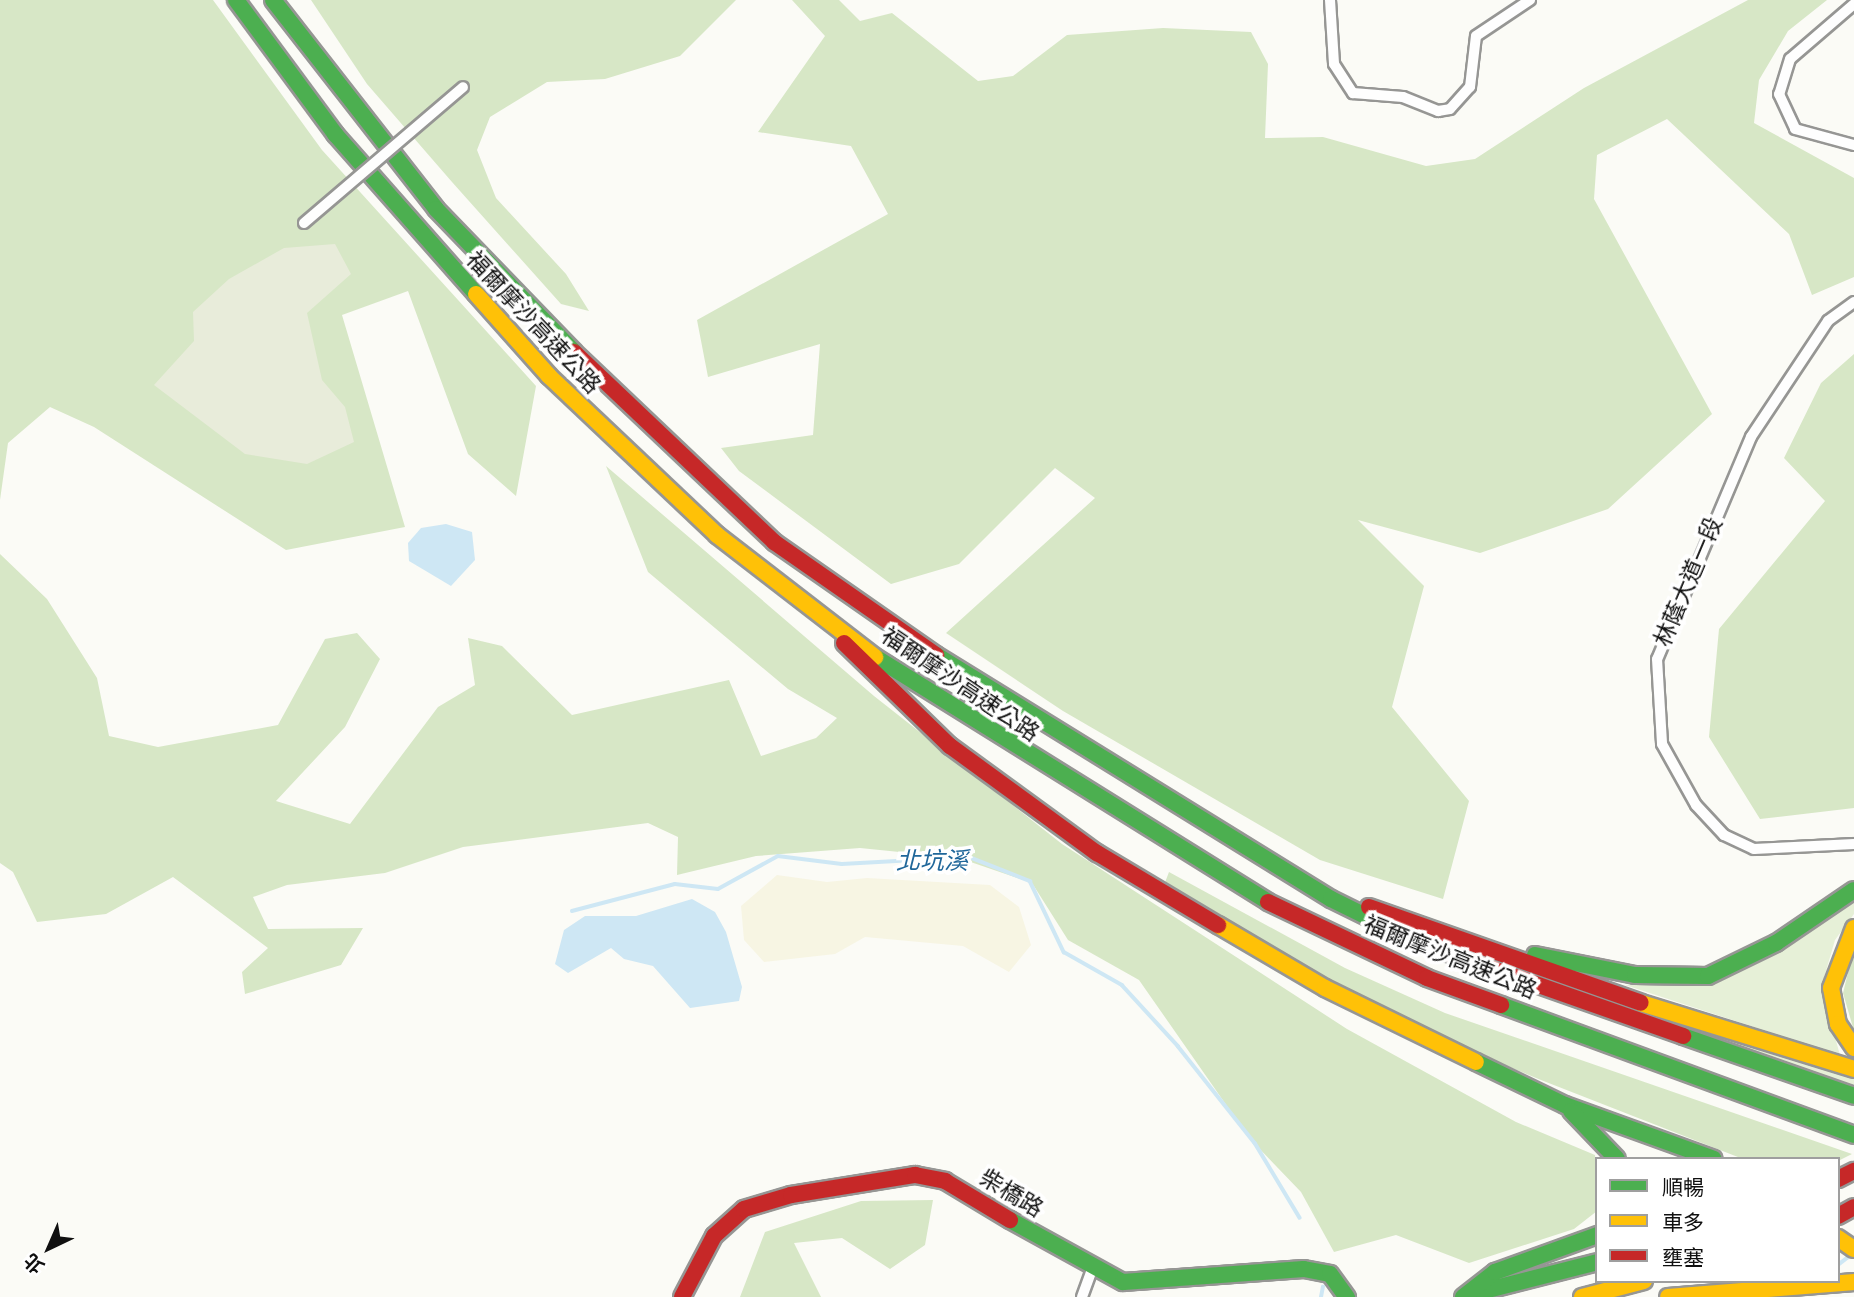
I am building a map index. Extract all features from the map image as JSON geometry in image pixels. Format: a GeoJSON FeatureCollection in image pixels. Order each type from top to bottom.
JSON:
{"type":"FeatureCollection","features":[{"type":"Feature","properties":{"kind":"main road","name":"福爾摩沙高速公路"},"geometry":{"type":"LineString","coordinates":[[236,0],[335,134],[549,376],[717,535],[829,627],[1233,885],[1427,978],[1854,1135]]}},
{"type":"Feature","properties":{"kind":"main road","name":"福爾摩沙高速公路"},"geometry":{"type":"LineString","coordinates":[[273,0],[436,209],[549,330],[774,542],[870,615],[1331,899],[1416,942],[1854,1096]]}},
{"type":"Feature","properties":{"kind":"main road"},"geometry":{"type":"LineString","coordinates":[[829,627],[885,690],[950,746],[1097,853],[1325,988],[1566,1105],[1709,1157]]}},
{"type":"Feature","properties":{"kind":"main road"},"geometry":{"type":"LineString","coordinates":[[1493,950],[1690,979],[1756,954],[1854,890]]}},
{"type":"Feature","properties":{"kind":"main road"},"geometry":{"type":"LineString","coordinates":[[1331,899],[1854,1069]]}},
{"type":"Feature","properties":{"kind":"main road"},"geometry":{"type":"LineString","coordinates":[[1854,928],[1831,988],[1838,1024],[1854,1048]]}},
{"type":"Feature","properties":{"kind":"main road"},"geometry":{"type":"LineString","coordinates":[[1566,1105],[1615,1157]]}},
{"type":"Feature","properties":{"kind":"main road","name":"柴橋路"},"geometry":{"type":"LineString","coordinates":[[682,1297],[714,1236],[744,1209],[803,1192],[915,1175],[945,1181],[1092,1270],[1123,1282],[1160,1282],[1304,1269],[1330,1274],[1347,1297]]}},
{"type":"Feature","properties":{"kind":"main road"},"geometry":{"type":"LineString","coordinates":[[1463,1297],[1495,1272],[1595,1236]]}},
{"type":"Feature","properties":{"kind":"main road"},"geometry":{"type":"LineString","coordinates":[[1463,1297],[1595,1263]]}},
{"type":"Feature","properties":{"kind":"main road"},"geometry":{"type":"LineString","coordinates":[[1582,1297],[1636,1283]]}},
{"type":"Feature","properties":{"kind":"main road"},"geometry":{"type":"LineString","coordinates":[[1668,1297],[1814,1283]]}},
{"type":"Feature","properties":{"kind":"street"},"geometry":{"type":"LineString","coordinates":[[1330,0],[1334,64],[1353,93],[1403,97],[1438,111],[1450,109],[1470,87],[1476,36],[1530,0]]}},
{"type":"Feature","properties":{"kind":"street"},"geometry":{"type":"LineString","coordinates":[[1854,4],[1790,59],[1779,94],[1795,129],[1854,145]]}},
{"type":"Feature","properties":{"kind":"street"},"geometry":{"type":"LineString","coordinates":[[304,223],[463,87]]}},
{"type":"Feature","properties":{"kind":"street","name":"林蔭大道一段"},"geometry":{"type":"LineString","coordinates":[[1854,302],[1828,321],[1752,437],[1657,659],[1661,744],[1696,805],[1724,835],[1754,849],[1854,844]]}},
{"type":"Feature","properties":{"kind":"street"},"geometry":{"type":"LineString","coordinates":[[1082,1297],[1092,1270]]}},
{"type":"Feature","properties":{"kind":"shaded area"},"geometry":{"type":"Polygon","coordinates":[[[777,875],[827,882],[867,878],[990,885],[1019,907],[1031,945],[1009,972],[963,946],[865,937],[835,954],[764,962],[744,940],[741,906],[777,875]]]}},
{"type":"Feature","properties":{"kind":"green space"},"geometry":{"type":"Polygon","coordinates":[[[0,0],[213,0],[322,150],[536,386],[516,496],[468,454],[408,291],[342,315],[405,527],[286,550],[94,427],[50,407],[8,443],[0,500],[0,0]]]}},
{"type":"Feature","properties":{"kind":"green space"},"geometry":{"type":"Polygon","coordinates":[[[311,0],[736,0],[680,56],[605,79],[547,82],[490,117],[477,150],[496,198],[566,274],[589,311],[561,304],[367,84],[311,0]]]}},
{"type":"Feature","properties":{"kind":"green space"},"geometry":{"type":"Polygon","coordinates":[[[792,0],[839,0],[860,21],[892,13],[978,81],[1013,76],[1067,35],[1163,28],[1251,32],[1268,64],[1265,138],[1323,137],[1426,166],[1475,159],[1584,88],[1748,0],[1827,0],[1788,31],[1759,80],[1754,123],[1854,178],[1854,277],[1812,295],[1789,234],[1667,119],[1597,155],[1594,199],[1712,414],[1608,509],[1480,553],[1358,520],[1424,586],[1392,707],[1469,801],[1443,899],[1320,860],[1063,711],[946,633],[1095,498],[1055,468],[959,564],[891,584],[739,471],[721,448],[813,435],[820,344],[708,377],[697,320],[888,214],[851,146],[758,132],[825,36],[792,0]]]}},
{"type":"Feature","properties":{"kind":"green space"},"geometry":{"type":"Polygon","coordinates":[[[335,244],[351,274],[307,313],[322,380],[345,407],[354,442],[307,464],[245,454],[154,385],[194,341],[193,312],[229,279],[284,248],[335,244]]]}},
{"type":"Feature","properties":{"kind":"green space"},"geometry":{"type":"Polygon","coordinates":[[[1854,354],[1854,808],[1760,819],[1709,737],[1719,629],[1825,501],[1784,458],[1821,383],[1854,354]]]}},
{"type":"Feature","properties":{"kind":"green space"},"geometry":{"type":"Polygon","coordinates":[[[606,466],[874,696],[1062,844],[1347,1029],[1516,1122],[1595,1155],[1595,1213],[1574,1229],[1469,1263],[1396,1235],[1334,1252],[1301,1192],[1250,1139],[1139,980],[1068,940],[1032,883],[959,858],[860,848],[756,856],[677,875],[678,837],[648,823],[463,847],[385,873],[287,885],[253,897],[268,929],[363,928],[341,965],[245,994],[242,972],[268,948],[173,877],[106,914],[37,922],[13,872],[0,863],[0,554],[47,599],[97,678],[109,736],[158,747],[278,725],[325,639],[357,633],[380,659],[345,727],[276,801],[350,824],[438,707],[475,685],[468,638],[502,646],[572,715],[729,680],[761,756],[816,738],[837,718],[788,689],[648,572],[606,466]]]}},
{"type":"Feature","properties":{"kind":"green space"},"geometry":{"type":"Polygon","coordinates":[[[1169,872],[1345,968],[1445,1013],[1852,1154],[1840,1160],[1840,1157],[1738,1157],[1445,1040],[1259,943],[1164,885],[1169,872]]]}},
{"type":"Feature","properties":{"kind":"green space"},"geometry":{"type":"Polygon","coordinates":[[[1854,900],[1854,914],[1835,940],[1821,988],[1840,1055],[1625,985],[1714,979],[1774,955],[1854,900]]]}},
{"type":"Feature","properties":{"kind":"green space"},"geometry":{"type":"Polygon","coordinates":[[[1854,948],[1854,1031],[1843,993],[1854,948]]]}},
{"type":"Feature","properties":{"kind":"green space"},"geometry":{"type":"Polygon","coordinates":[[[1650,1017],[1854,1079],[1854,1085],[1755,1053],[1650,1017]]]}},
{"type":"Feature","properties":{"kind":"green space"},"geometry":{"type":"Polygon","coordinates":[[[933,1200],[925,1245],[890,1269],[842,1238],[794,1243],[821,1297],[740,1297],[765,1232],[861,1201],[933,1200]]]}},
{"type":"Feature","properties":{"kind":"water"},"geometry":{"type":"Polygon","coordinates":[[[446,524],[472,532],[475,560],[451,586],[409,561],[408,543],[421,528],[446,524]]]}},
{"type":"Feature","properties":{"kind":"water"},"geometry":{"type":"Polygon","coordinates":[[[692,899],[715,912],[726,932],[742,987],[739,1001],[690,1008],[653,966],[624,959],[611,948],[568,973],[555,964],[564,930],[585,916],[636,916],[692,899]]]}},
{"type":"Feature","properties":{"kind":"waterway","name":"北坑溪"},"geometry":{"type":"LineString","coordinates":[[572,911],[675,884],[718,889],[778,856],[842,864],[969,857],[1030,881],[1064,952],[1122,985],[1178,1046],[1255,1143],[1300,1218]]}},
{"type":"Feature","properties":{"kind":"waterway"},"geometry":{"type":"LineString","coordinates":[[1840,1263],[1852,1254]]}},
{"type":"Feature","properties":{"kind":"waterway","name":"北坑溪"},"geometry":{"type":"LineString","coordinates":[[1321,1297],[1323,1287]]}},
{"type":"Feature","properties":{"kind":"traffic: fast"},"geometry":{"type":"LineString","coordinates":[[236,0],[335,134],[476,294]]}},
{"type":"Feature","properties":{"kind":"traffic: fast"},"geometry":{"type":"LineString","coordinates":[[273,0],[436,209],[574,352]]}},
{"type":"Feature","properties":{"kind":"traffic: fast"},"geometry":{"type":"LineString","coordinates":[[936,655],[1331,899],[1422,944]]}},
{"type":"Feature","properties":{"kind":"traffic: fast"},"geometry":{"type":"LineString","coordinates":[[875,657],[1268,902]]}},
{"type":"Feature","properties":{"kind":"traffic: fast"},"geometry":{"type":"LineString","coordinates":[[1535,955],[1635,975],[1708,976],[1776,943],[1854,890]]}},
{"type":"Feature","properties":{"kind":"traffic: fast"},"geometry":{"type":"LineString","coordinates":[[1501,1005],[1854,1135]]}},
{"type":"Feature","properties":{"kind":"traffic: fast"},"geometry":{"type":"LineString","coordinates":[[1683,1036],[1854,1096]]}},
{"type":"Feature","properties":{"kind":"traffic: fast"},"geometry":{"type":"LineString","coordinates":[[1476,1062],[1565,1105],[1708,1157]]}},
{"type":"Feature","properties":{"kind":"traffic: fast"},"geometry":{"type":"LineString","coordinates":[[1571,1111],[1615,1157]]}},
{"type":"Feature","properties":{"kind":"traffic: fast"},"geometry":{"type":"LineString","coordinates":[[1010,1220],[1123,1282],[1304,1269],[1330,1274],[1347,1297]]}},
{"type":"Feature","properties":{"kind":"traffic: fast"},"geometry":{"type":"LineString","coordinates":[[1463,1297],[1495,1272],[1595,1236]]}},
{"type":"Feature","properties":{"kind":"traffic: fast"},"geometry":{"type":"LineString","coordinates":[[1468,1295],[1595,1263]]}},
{"type":"Feature","properties":{"kind":"traffic: slow"},"geometry":{"type":"LineString","coordinates":[[476,294],[549,376],[717,535],[875,657]]}},
{"type":"Feature","properties":{"kind":"traffic: slow"},"geometry":{"type":"LineString","coordinates":[[1218,925],[1325,988],[1476,1062]]}},
{"type":"Feature","properties":{"kind":"traffic: slow"},"geometry":{"type":"LineString","coordinates":[[1854,928],[1831,988],[1838,1024],[1854,1048]]}},
{"type":"Feature","properties":{"kind":"traffic: slow"},"geometry":{"type":"LineString","coordinates":[[1641,1003],[1854,1069]]}},
{"type":"Feature","properties":{"kind":"traffic: slow"},"geometry":{"type":"LineString","coordinates":[[1840,1239],[1854,1249]]}},
{"type":"Feature","properties":{"kind":"traffic: slow"},"geometry":{"type":"LineString","coordinates":[[1668,1297],[1854,1282]]}},
{"type":"Feature","properties":{"kind":"traffic: slow"},"geometry":{"type":"LineString","coordinates":[[1582,1297],[1636,1283]]}},
{"type":"Feature","properties":{"kind":"traffic: jam"},"geometry":{"type":"LineString","coordinates":[[574,352],[774,542],[936,655]]}},
{"type":"Feature","properties":{"kind":"traffic: jam"},"geometry":{"type":"LineString","coordinates":[[844,643],[950,746],[1097,853],[1218,925]]}},
{"type":"Feature","properties":{"kind":"traffic: jam"},"geometry":{"type":"LineString","coordinates":[[1268,902],[1427,978],[1501,1005]]}},
{"type":"Feature","properties":{"kind":"traffic: jam"},"geometry":{"type":"LineString","coordinates":[[1369,907],[1641,1003]]}},
{"type":"Feature","properties":{"kind":"traffic: jam"},"geometry":{"type":"LineString","coordinates":[[1422,944],[1683,1036]]}},
{"type":"Feature","properties":{"kind":"traffic: jam"},"geometry":{"type":"LineString","coordinates":[[1840,1178],[1854,1171]]}},
{"type":"Feature","properties":{"kind":"traffic: jam"},"geometry":{"type":"LineString","coordinates":[[682,1297],[714,1236],[744,1209],[791,1195],[915,1175],[945,1181],[1010,1220]]}},
{"type":"Feature","properties":{"kind":"traffic: jam"},"geometry":{"type":"LineString","coordinates":[[1840,1215],[1854,1207]]}}]}
